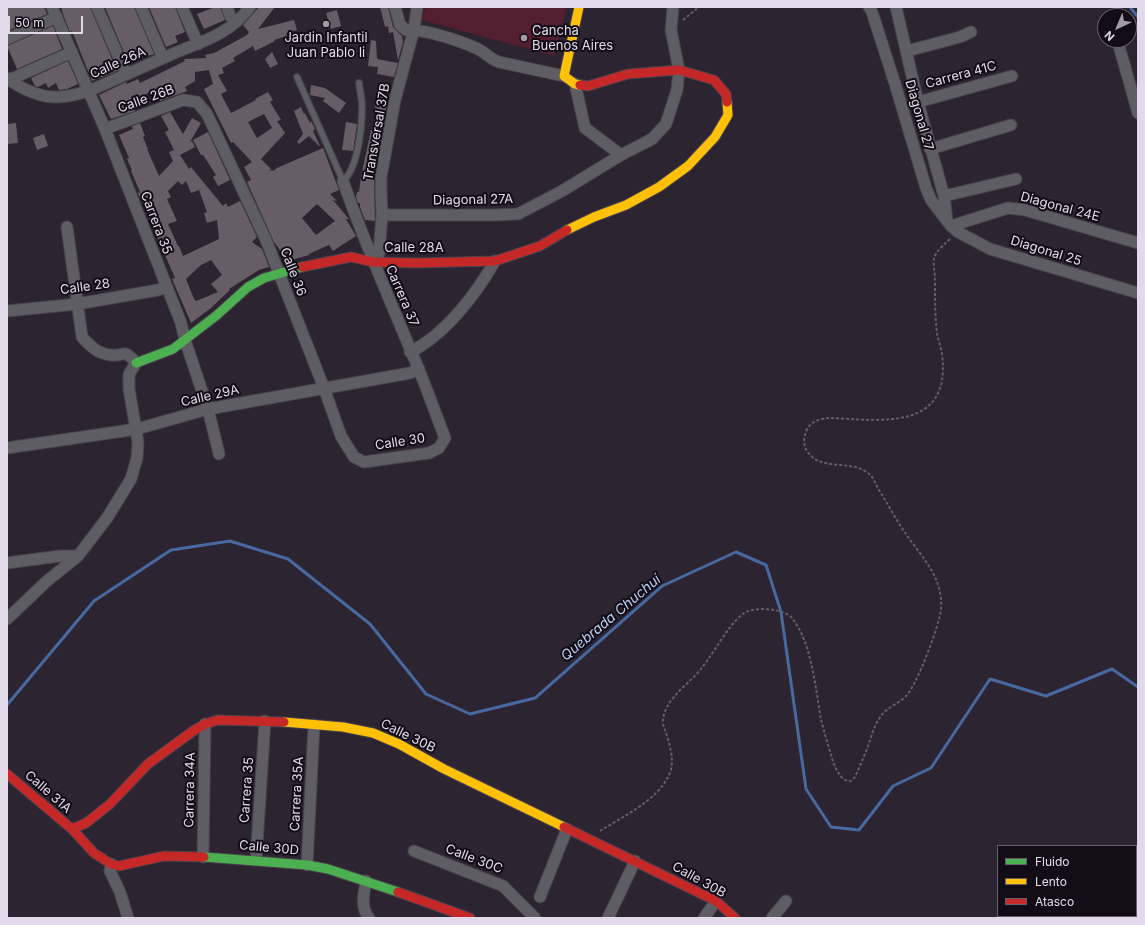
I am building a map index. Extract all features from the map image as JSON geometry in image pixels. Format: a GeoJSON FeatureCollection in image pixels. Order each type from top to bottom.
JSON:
{"type":"FeatureCollection","features":[{"type":"Feature","properties":{"kind":"street"},"geometry":{"type":"LineString","coordinates":[[97,7],[126,74]]}},
{"type":"Feature","properties":{"kind":"street"},"geometry":{"type":"LineString","coordinates":[[141,7],[163,58]]}},
{"type":"Feature","properties":{"kind":"street"},"geometry":{"type":"LineString","coordinates":[[182,7],[198,44]]}},
{"type":"Feature","properties":{"kind":"street","name":"Calle 26A"},"geometry":{"type":"LineString","coordinates":[[8,79],[27,90],[52,98],[74,95],[88,91],[163,58],[216,37],[230,16],[250,7]]}},
{"type":"Feature","properties":{"kind":"street"},"geometry":{"type":"LineString","coordinates":[[395,7],[400,25],[406,30],[414,29],[450,38],[470,46],[499,62],[564,76],[575,84],[588,86],[628,74],[679,70]]}},
{"type":"Feature","properties":{"kind":"street","name":"Transversal 37B"},"geometry":{"type":"LineString","coordinates":[[373,262],[379,254],[382,215],[381,176],[395,100],[414,29],[417,7]]}},
{"type":"Feature","properties":{"kind":"street"},"geometry":{"type":"LineString","coordinates":[[564,76],[579,7]]}},
{"type":"Feature","properties":{"kind":"street","name":"Diagonal 27A"},"geometry":{"type":"LineString","coordinates":[[382,215],[518,214],[562,191],[621,155],[652,139],[666,124],[677,90],[679,70],[671,30],[673,7]]}},
{"type":"Feature","properties":{"kind":"street","name":"Diagonal 27"},"geometry":{"type":"LineString","coordinates":[[869,7],[896,87],[926,188],[931,200],[952,227]]}},
{"type":"Feature","properties":{"kind":"street"},"geometry":{"type":"LineString","coordinates":[[896,7],[918,102],[952,227]]}},
{"type":"Feature","properties":{"kind":"street"},"geometry":{"type":"LineString","coordinates":[[7,39],[54,12]]}},
{"type":"Feature","properties":{"kind":"street","name":"Carrera 35"},"geometry":{"type":"LineString","coordinates":[[54,12],[105,129],[181,323],[185,340],[208,409],[219,454]]}},
{"type":"Feature","properties":{"kind":"street"},"geometry":{"type":"LineString","coordinates":[[907,51],[960,37],[971,32]]}},
{"type":"Feature","properties":{"kind":"street"},"geometry":{"type":"LineString","coordinates":[[1120,48],[1138,113]]}},
{"type":"Feature","properties":{"kind":"street"},"geometry":{"type":"LineString","coordinates":[[8,79],[72,52]]}},
{"type":"Feature","properties":{"kind":"street","name":"Calle 28A"},"geometry":{"type":"LineString","coordinates":[[136,363],[173,349],[248,287],[264,278],[279,273],[300,267],[351,257],[373,262],[417,263],[495,261],[540,246],[574,226],[626,205],[659,187],[688,166],[714,137],[728,115],[726,94],[714,80],[679,70]]}},
{"type":"Feature","properties":{"kind":"street","name":"Carrera 41C"},"geometry":{"type":"LineString","coordinates":[[918,102],[1012,76]]}},
{"type":"Feature","properties":{"kind":"street"},"geometry":{"type":"LineString","coordinates":[[575,84],[585,128],[621,155]]}},
{"type":"Feature","properties":{"kind":"street","name":"Calle 26B"},"geometry":{"type":"LineString","coordinates":[[105,129],[183,100],[197,102]]}},
{"type":"Feature","properties":{"kind":"street","name":"Calle 36"},"geometry":{"type":"LineString","coordinates":[[197,102],[207,114],[266,240],[324,388],[341,436],[354,457]]}},
{"type":"Feature","properties":{"kind":"street"},"geometry":{"type":"LineString","coordinates":[[930,149],[1011,125]]}},
{"type":"Feature","properties":{"kind":"street"},"geometry":{"type":"LineString","coordinates":[[944,196],[1016,179]]}},
{"type":"Feature","properties":{"kind":"street","name":"Carrera 37"},"geometry":{"type":"LineString","coordinates":[[343,181],[355,217],[410,352],[419,369],[445,438]]}},
{"type":"Feature","properties":{"kind":"street","name":"Diagonal 24E"},"geometry":{"type":"LineString","coordinates":[[952,227],[1008,208],[1025,210],[1138,243]]}},
{"type":"Feature","properties":{"kind":"street"},"geometry":{"type":"LineString","coordinates":[[7,619],[47,581],[78,556],[108,518],[131,479],[137,458],[137,429],[129,389],[129,374],[136,363],[130,356],[124,353],[113,356],[102,353],[89,345],[82,337],[76,304],[67,227]]}},
{"type":"Feature","properties":{"kind":"street","name":"Diagonal 25"},"geometry":{"type":"LineString","coordinates":[[952,227],[990,249],[1138,293]]}},
{"type":"Feature","properties":{"kind":"street"},"geometry":{"type":"LineString","coordinates":[[410,352],[435,336],[463,307],[476,292],[495,261]]}},
{"type":"Feature","properties":{"kind":"street","name":"Calle 28"},"geometry":{"type":"LineString","coordinates":[[7,311],[76,304],[158,290],[166,287]]}},
{"type":"Feature","properties":{"kind":"street","name":"Calle 29A"},"geometry":{"type":"LineString","coordinates":[[7,448],[137,429],[208,409],[410,373],[419,369]]}},
{"type":"Feature","properties":{"kind":"street","name":"Calle 30"},"geometry":{"type":"LineString","coordinates":[[354,457],[364,462],[429,453],[439,448],[445,438]]}},
{"type":"Feature","properties":{"kind":"street"},"geometry":{"type":"LineString","coordinates":[[7,561],[60,556],[78,556]]}},
{"type":"Feature","properties":{"kind":"street","name":"Calle 30B"},"geometry":{"type":"LineString","coordinates":[[72,829],[86,823],[95,816],[110,804],[148,764],[205,724],[218,720],[265,721],[343,727],[373,733],[399,744],[444,769],[716,901],[735,918]]}},
{"type":"Feature","properties":{"kind":"street","name":"Carrera 35"},"geometry":{"type":"LineString","coordinates":[[256,860],[265,721]]}},
{"type":"Feature","properties":{"kind":"street","name":"Carrera 34A"},"geometry":{"type":"LineString","coordinates":[[203,857],[205,724]]}},
{"type":"Feature","properties":{"kind":"street","name":"Carrera 35A"},"geometry":{"type":"LineString","coordinates":[[307,865],[314,725]]}},
{"type":"Feature","properties":{"kind":"street","name":"Calle 31A"},"geometry":{"type":"LineString","coordinates":[[7,774],[72,829]]}},
{"type":"Feature","properties":{"kind":"street"},"geometry":{"type":"LineString","coordinates":[[72,829],[94,853],[111,864],[110,871],[120,892],[128,918]]}},
{"type":"Feature","properties":{"kind":"street"},"geometry":{"type":"LineString","coordinates":[[540,897],[567,829]]}},
{"type":"Feature","properties":{"kind":"street","name":"Calle 30C"},"geometry":{"type":"LineString","coordinates":[[414,851],[503,886],[535,918]]}},
{"type":"Feature","properties":{"kind":"street","name":"Calle 30D"},"geometry":{"type":"LineString","coordinates":[[111,864],[119,866],[164,856],[256,860],[307,865],[328,869],[366,881],[470,918]]}},
{"type":"Feature","properties":{"kind":"street"},"geometry":{"type":"LineString","coordinates":[[608,918],[635,861]]}},
{"type":"Feature","properties":{"kind":"street"},"geometry":{"type":"LineString","coordinates":[[366,881],[363,896],[364,907],[369,918]]}},
{"type":"Feature","properties":{"kind":"street"},"geometry":{"type":"LineString","coordinates":[[704,918],[716,901]]}},
{"type":"Feature","properties":{"kind":"street"},"geometry":{"type":"LineString","coordinates":[[772,918],[786,901]]}},
{"type":"Feature","properties":{"kind":"lane","name":"Carrera 37"},"geometry":{"type":"LineString","coordinates":[[297,77],[343,181]]}},
{"type":"Feature","properties":{"kind":"lane"},"geometry":{"type":"LineString","coordinates":[[343,181],[352,169],[355,160],[361,126],[362,106],[359,83]]}},
{"type":"Feature","properties":{"kind":"path"},"geometry":{"type":"LineString","coordinates":[[671,30],[699,7]]}},
{"type":"Feature","properties":{"kind":"path"},"geometry":{"type":"LineString","coordinates":[[586,839],[635,810],[657,792],[668,777],[672,760],[662,720],[668,704],[701,669],[734,623],[744,612],[762,608],[791,616],[802,635],[809,657],[825,735],[836,772],[844,780],[851,780],[855,777],[881,715],[906,697],[912,689],[941,609],[940,593],[937,581],[928,565],[900,526],[873,478],[867,472],[857,468],[828,464],[818,460],[805,450],[804,440],[808,428],[820,419],[892,420],[903,418],[921,411],[930,405],[936,397],[943,377],[942,354],[937,334],[933,264],[935,254],[952,227]]}},
{"type":"Feature","properties":{"kind":"shaded area","name":"Cancha Buenos Aires"},"geometry":{"type":"Polygon","coordinates":[[[426,7],[567,7],[554,56],[422,20],[426,7]]]}},
{"type":"Feature","properties":{"kind":"building"},"geometry":{"type":"Polygon","coordinates":[[[7,7],[44,7],[47,14],[7,31],[7,7]]]}},
{"type":"Feature","properties":{"kind":"building"},"geometry":{"type":"Polygon","coordinates":[[[61,7],[90,7],[117,71],[92,81],[72,31],[70,32],[61,7]]]}},
{"type":"Feature","properties":{"kind":"building"},"geometry":{"type":"Polygon","coordinates":[[[105,7],[134,7],[154,54],[148,56],[147,53],[128,62],[105,7]]]}},
{"type":"Feature","properties":{"kind":"building"},"geometry":{"type":"Polygon","coordinates":[[[149,7],[175,7],[185,32],[175,36],[178,42],[166,47],[149,7]]]}},
{"type":"Feature","properties":{"kind":"building"},"geometry":{"type":"Polygon","coordinates":[[[215,7],[220,7],[225,20],[204,29],[197,14],[215,7]]]}},
{"type":"Feature","properties":{"kind":"building"},"geometry":{"type":"Polygon","coordinates":[[[259,7],[275,7],[258,29],[294,20],[297,30],[286,33],[287,36],[274,40],[275,41],[255,51],[253,46],[233,58],[235,61],[222,68],[224,73],[218,75],[227,91],[221,94],[231,113],[268,92],[273,100],[270,102],[281,120],[277,121],[285,133],[261,159],[271,169],[269,171],[273,171],[323,148],[339,190],[330,194],[337,201],[333,200],[349,219],[346,219],[356,236],[333,251],[329,245],[309,255],[288,261],[274,242],[247,182],[251,180],[244,167],[252,162],[233,142],[231,143],[204,89],[213,84],[209,70],[195,72],[195,81],[185,87],[187,91],[160,101],[155,90],[135,99],[139,107],[134,109],[135,111],[111,119],[99,95],[126,82],[127,84],[138,79],[140,83],[185,61],[184,59],[206,58],[205,55],[214,53],[247,35],[249,32],[243,25],[259,7]],[[264,114],[248,122],[257,138],[272,128],[264,114]],[[317,204],[302,218],[316,235],[335,221],[317,204]]]}},
{"type":"Feature","properties":{"kind":"building"},"geometry":{"type":"Polygon","coordinates":[[[380,7],[388,7],[393,27],[402,36],[403,42],[398,60],[393,32],[389,33],[388,26],[385,27],[380,7]]]}},
{"type":"Feature","properties":{"kind":"building"},"geometry":{"type":"Polygon","coordinates":[[[337,10],[341,26],[331,29],[326,13],[337,10]]]}},
{"type":"Feature","properties":{"kind":"building"},"geometry":{"type":"Polygon","coordinates":[[[53,26],[62,49],[17,69],[7,46],[53,26]]]}},
{"type":"Feature","properties":{"kind":"building"},"geometry":{"type":"Polygon","coordinates":[[[371,40],[376,41],[377,59],[398,63],[394,77],[377,74],[378,67],[368,66],[371,40]]]}},
{"type":"Feature","properties":{"kind":"building"},"geometry":{"type":"Polygon","coordinates":[[[272,52],[278,64],[270,68],[265,59],[272,52]]]}},
{"type":"Feature","properties":{"kind":"building"},"geometry":{"type":"Polygon","coordinates":[[[68,61],[78,84],[67,89],[59,90],[56,83],[48,88],[46,83],[38,87],[35,86],[31,78],[68,61]]]}},
{"type":"Feature","properties":{"kind":"building"},"geometry":{"type":"Polygon","coordinates":[[[311,85],[325,88],[346,103],[339,113],[323,101],[325,98],[310,95],[311,85]]]}},
{"type":"Feature","properties":{"kind":"building"},"geometry":{"type":"Polygon","coordinates":[[[377,96],[388,97],[374,176],[375,221],[365,220],[360,203],[358,203],[356,197],[357,192],[359,192],[371,130],[373,130],[377,108],[375,108],[377,96]]]}},
{"type":"Feature","properties":{"kind":"building"},"geometry":{"type":"Polygon","coordinates":[[[301,107],[304,114],[305,113],[310,123],[311,121],[315,129],[313,131],[320,146],[309,136],[299,144],[297,142],[303,134],[294,111],[301,107]]]}},
{"type":"Feature","properties":{"kind":"building"},"geometry":{"type":"Polygon","coordinates":[[[170,112],[183,134],[192,118],[201,123],[190,142],[192,141],[195,147],[180,155],[189,169],[191,167],[223,206],[226,203],[228,207],[240,201],[257,237],[252,242],[262,249],[269,267],[259,270],[229,289],[230,290],[211,308],[191,323],[172,279],[175,278],[138,193],[140,192],[127,159],[129,158],[119,135],[133,129],[132,126],[140,123],[145,136],[143,137],[147,149],[159,176],[173,161],[169,152],[174,150],[165,132],[169,130],[161,116],[170,112]],[[178,181],[168,191],[171,197],[167,199],[177,221],[168,224],[183,256],[219,239],[217,220],[207,223],[204,213],[207,212],[199,190],[191,193],[186,181],[182,185],[178,181]],[[211,260],[201,265],[186,279],[196,301],[218,292],[211,284],[222,275],[211,260]]]}},
{"type":"Feature","properties":{"kind":"building"},"geometry":{"type":"Polygon","coordinates":[[[346,122],[357,124],[353,151],[342,150],[346,122]]]}},
{"type":"Feature","properties":{"kind":"building"},"geometry":{"type":"Polygon","coordinates":[[[16,123],[18,143],[7,144],[7,124],[16,123]]]}},
{"type":"Feature","properties":{"kind":"building"},"geometry":{"type":"Polygon","coordinates":[[[208,132],[230,180],[218,186],[213,177],[216,175],[203,155],[201,155],[193,140],[208,132]]]}},
{"type":"Feature","properties":{"kind":"building"},"geometry":{"type":"Polygon","coordinates":[[[44,134],[48,146],[37,150],[33,138],[44,134]]]}},
{"type":"Feature","properties":{"kind":"waterway"},"geometry":{"type":"LineString","coordinates":[[1130,7],[1138,17]]}},
{"type":"Feature","properties":{"kind":"waterway","name":"Quebrada Chuchuí"},"geometry":{"type":"LineString","coordinates":[[7,705],[94,601],[171,550],[230,541],[288,559],[370,624],[426,694],[470,714],[535,698],[662,586],[736,552],[766,565],[781,612],[806,789],[831,827],[859,830],[893,786],[931,768],[990,679],[1046,696],[1112,669],[1138,687]]}},
{"type":"Feature","properties":{"kind":"traffic: fast"},"geometry":{"type":"LineString","coordinates":[[136,363],[173,349],[217,315],[248,287],[264,278],[302,267]]}},
{"type":"Feature","properties":{"kind":"traffic: fast"},"geometry":{"type":"LineString","coordinates":[[204,857],[307,865],[328,869],[398,892]]}},
{"type":"Feature","properties":{"kind":"traffic: slow"},"geometry":{"type":"LineString","coordinates":[[579,7],[564,76],[575,84],[580,85]]}},
{"type":"Feature","properties":{"kind":"traffic: slow"},"geometry":{"type":"LineString","coordinates":[[567,230],[594,217],[626,205],[659,187],[688,166],[715,137],[728,115],[727,102]]}},
{"type":"Feature","properties":{"kind":"traffic: slow"},"geometry":{"type":"LineString","coordinates":[[284,722],[343,727],[373,733],[399,744],[444,769],[564,827]]}},
{"type":"Feature","properties":{"kind":"traffic: jam"},"geometry":{"type":"LineString","coordinates":[[580,85],[588,86],[628,74],[679,70],[714,80],[726,94],[727,102]]}},
{"type":"Feature","properties":{"kind":"traffic: jam"},"geometry":{"type":"LineString","coordinates":[[302,267],[351,257],[373,262],[417,263],[495,261],[540,246],[567,230]]}},
{"type":"Feature","properties":{"kind":"traffic: jam"},"geometry":{"type":"LineString","coordinates":[[72,829],[86,823],[95,816],[110,804],[148,764],[205,724],[218,720],[284,722]]}},
{"type":"Feature","properties":{"kind":"traffic: jam"},"geometry":{"type":"LineString","coordinates":[[7,774],[72,829],[94,853],[111,864],[119,866],[164,856],[204,857]]}},
{"type":"Feature","properties":{"kind":"traffic: jam"},"geometry":{"type":"LineString","coordinates":[[564,827],[716,901],[735,918]]}},
{"type":"Feature","properties":{"kind":"traffic: jam"},"geometry":{"type":"LineString","coordinates":[[398,892],[470,918]]}},
{"type":"Feature","properties":{"kind":"place","name":"Jardin Infantil Juan Pablo Ii"},"geometry":{"type":"Point","coordinates":[326,24]}},
{"type":"Feature","properties":{"kind":"place","name":"Cancha Buenos Aires"},"geometry":{"type":"Point","coordinates":[524,38]}}]}
